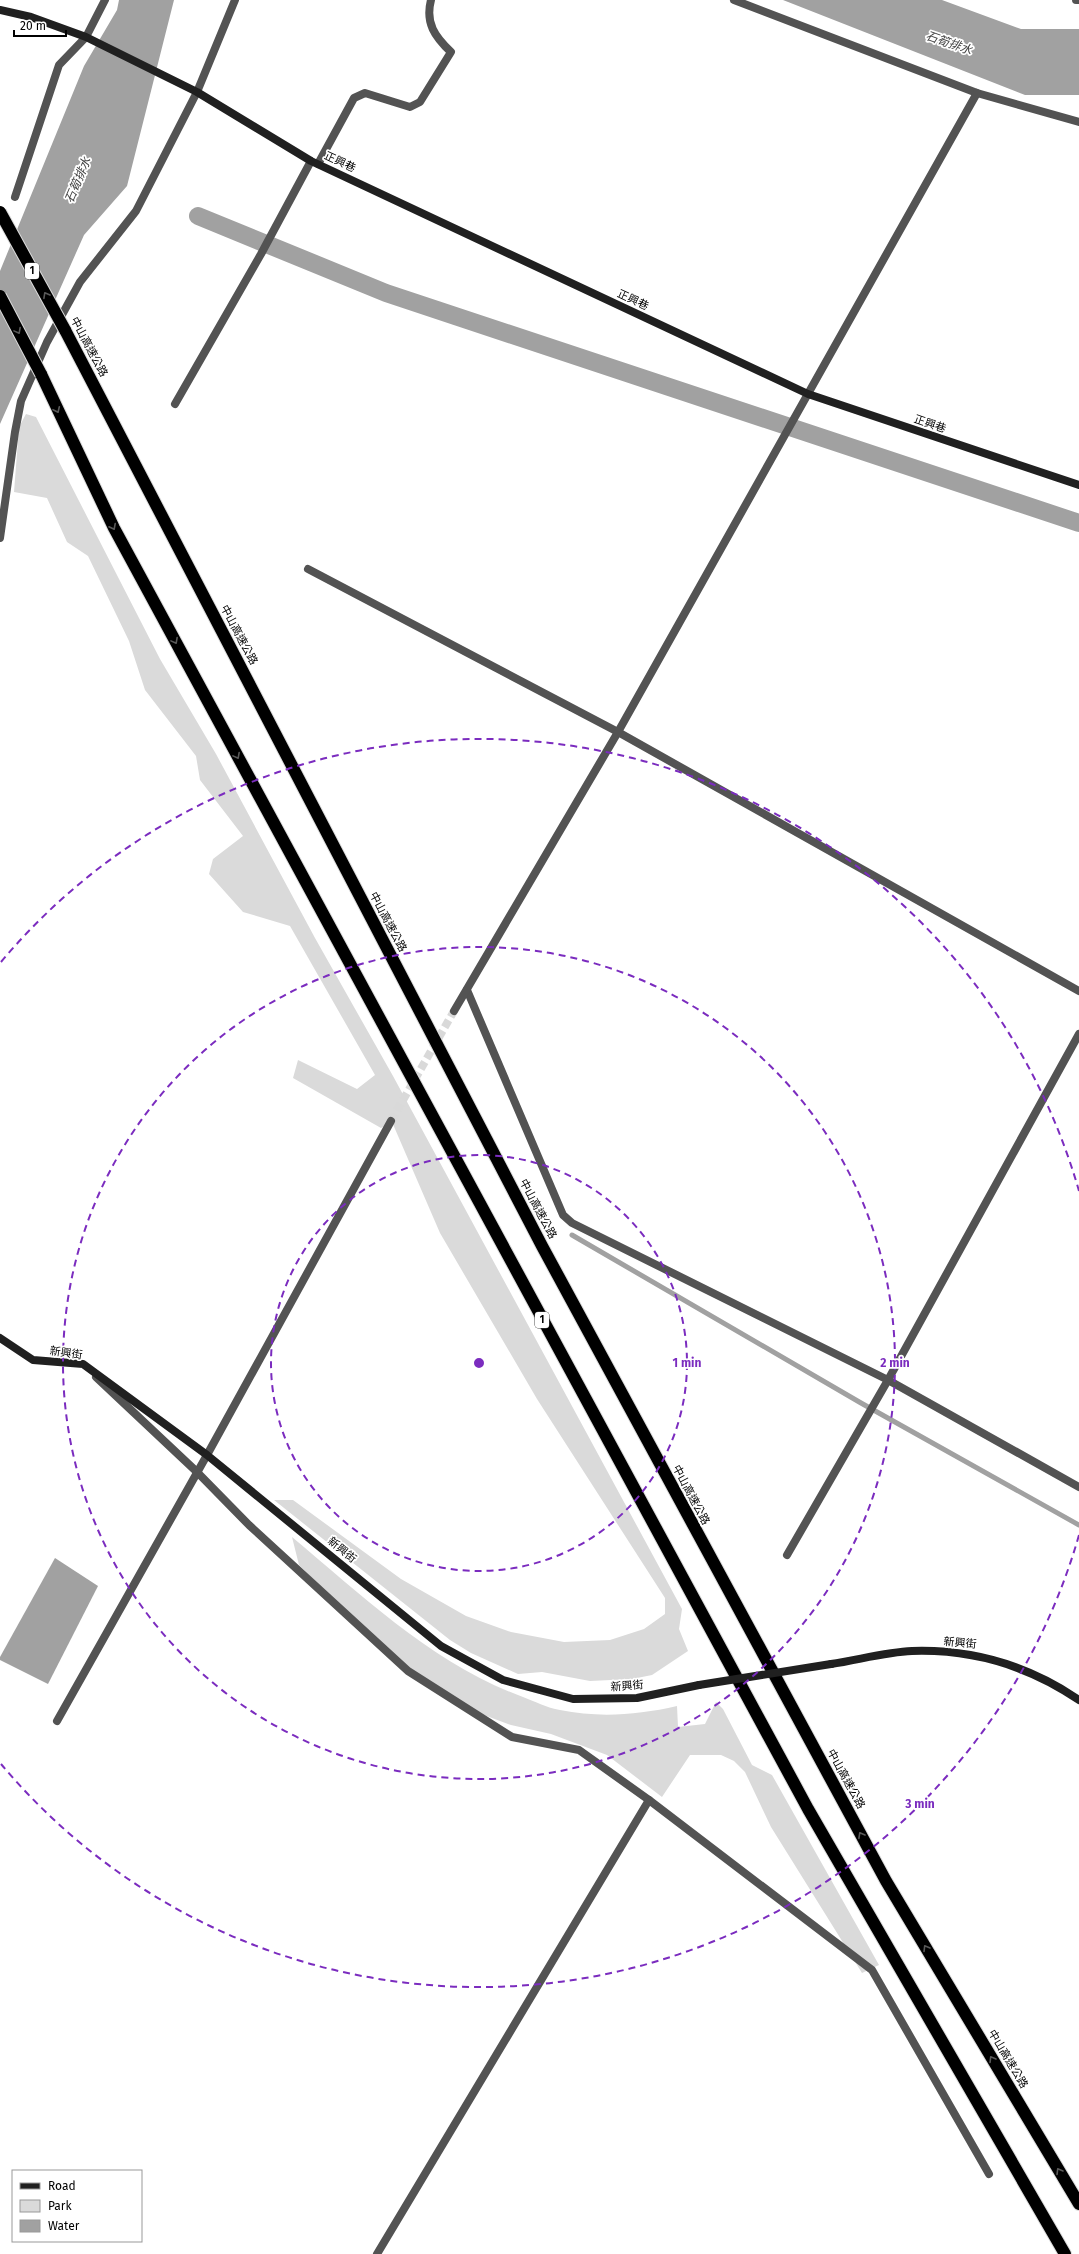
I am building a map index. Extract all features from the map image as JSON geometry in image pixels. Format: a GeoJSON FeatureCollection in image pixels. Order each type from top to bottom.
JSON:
{"type":"FeatureCollection","features":[{"type":"Feature","properties":{"kind":"highway","name":"中山高速公路"},"geometry":{"type":"LineString","coordinates":[[0,212],[65,330],[542,1246],[708,1553],[886,1881],[1079,2204]]}},
{"type":"Feature","properties":{"kind":"highway","name":"1"},"geometry":{"type":"LineString","coordinates":[[0,296],[41,374],[114,528],[808,1809],[1065,2254]]}},
{"type":"Feature","properties":{"kind":"street"},"geometry":{"type":"LineString","coordinates":[[15,197],[59,65],[86,37],[105,0]]}},
{"type":"Feature","properties":{"kind":"street"},"geometry":{"type":"LineString","coordinates":[[0,538],[15,432],[21,401],[47,342],[80,282],[136,211],[197,92],[235,0]]}},
{"type":"Feature","properties":{"kind":"street"},"geometry":{"type":"LineString","coordinates":[[175,404],[274,229],[354,98],[365,93],[410,108],[420,102],[451,52],[436,37],[432,30],[429,13],[431,0]]}},
{"type":"Feature","properties":{"kind":"street"},"geometry":{"type":"LineString","coordinates":[[734,0],[977,93],[1079,122]]}},
{"type":"Feature","properties":{"kind":"street","name":"正興巷"},"geometry":{"type":"LineString","coordinates":[[0,10],[31,17],[86,37],[197,92],[314,163],[808,394],[1079,485]]}},
{"type":"Feature","properties":{"kind":"street"},"geometry":{"type":"LineString","coordinates":[[454,1011],[618,732],[977,93]]}},
{"type":"Feature","properties":{"kind":"street"},"geometry":{"type":"LineString","coordinates":[[308,570],[618,732],[1079,991]]}},
{"type":"Feature","properties":{"kind":"street"},"geometry":{"type":"LineString","coordinates":[[467,990],[563,1215],[572,1223],[888,1380],[1079,1487]]}},
{"type":"Feature","properties":{"kind":"street"},"geometry":{"type":"LineString","coordinates":[[787,1555],[888,1380],[1079,1034]]}},
{"type":"Feature","properties":{"kind":"street"},"geometry":{"type":"LineString","coordinates":[[57,1722],[197,1472],[208,1455],[391,1121]]}},
{"type":"Feature","properties":{"kind":"street","name":"新興街"},"geometry":{"type":"LineString","coordinates":[[0,1338],[33,1360],[83,1364],[208,1455],[441,1646],[503,1680],[573,1699],[637,1698],[699,1685],[912,1651],[975,1655],[1022,1669],[1045,1679],[1079,1700]]}},
{"type":"Feature","properties":{"kind":"street"},"geometry":{"type":"LineString","coordinates":[[83,1364],[197,1472],[249,1525],[408,1671],[512,1737],[579,1750],[649,1800],[872,1970],[989,2174]]}},
{"type":"Feature","properties":{"kind":"street"},"geometry":{"type":"LineString","coordinates":[[377,2254],[649,1800]]}},
{"type":"Feature","properties":{"kind":"green space"},"geometry":{"type":"Polygon","coordinates":[[[26,414],[36,417],[160,659],[216,754],[315,938],[393,1076],[682,1609],[679,1629],[688,1651],[652,1675],[632,1679],[590,1681],[542,1672],[518,1674],[471,1653],[450,1640],[274,1500],[293,1500],[401,1579],[466,1616],[511,1632],[564,1642],[610,1640],[644,1629],[665,1614],[665,1598],[537,1399],[440,1233],[392,1122],[381,1128],[293,1078],[298,1060],[357,1089],[375,1075],[290,926],[243,912],[209,874],[213,859],[243,836],[200,780],[196,756],[145,690],[129,641],[88,556],[67,542],[47,498],[14,492],[19,427],[26,414]]]}},
{"type":"Feature","properties":{"kind":"green space"},"geometry":{"type":"Polygon","coordinates":[[[292,1537],[373,1605],[429,1648],[459,1667],[490,1683],[541,1704],[555,1709],[604,1715],[648,1712],[677,1706],[678,1727],[705,1724],[716,1702],[723,1709],[752,1765],[772,1775],[879,1965],[862,1973],[771,1827],[745,1772],[734,1761],[721,1755],[690,1755],[662,1797],[607,1755],[551,1734],[511,1725],[468,1709],[404,1669],[299,1565],[292,1537]]]}},
{"type":"Feature","properties":{"kind":"water","name":"石筍排水"},"geometry":{"type":"Polygon","coordinates":[[[119,0],[174,0],[127,186],[84,235],[0,424],[0,271],[84,66],[117,10],[119,0]]]}},
{"type":"Feature","properties":{"kind":"water","name":"石筍排水"},"geometry":{"type":"Polygon","coordinates":[[[783,0],[942,0],[1021,29],[1079,29],[1079,95],[1025,95],[783,0]]]}},
{"type":"Feature","properties":{"kind":"water"},"geometry":{"type":"Polygon","coordinates":[[[55,1558],[98,1586],[48,1684],[0,1660],[0,1657],[55,1558]]]}},
{"type":"Feature","properties":{"kind":"waterway"},"geometry":{"type":"LineString","coordinates":[[198,216],[386,293],[1079,523]]}},
{"type":"Feature","properties":{"kind":"waterway"},"geometry":{"type":"LineString","coordinates":[[572,1235],[861,1403],[1079,1525]]}},
{"type":"Feature","properties":{"kind":"tunnel"},"geometry":{"type":"LineString","coordinates":[[391,1121],[454,1011]]}}]}
